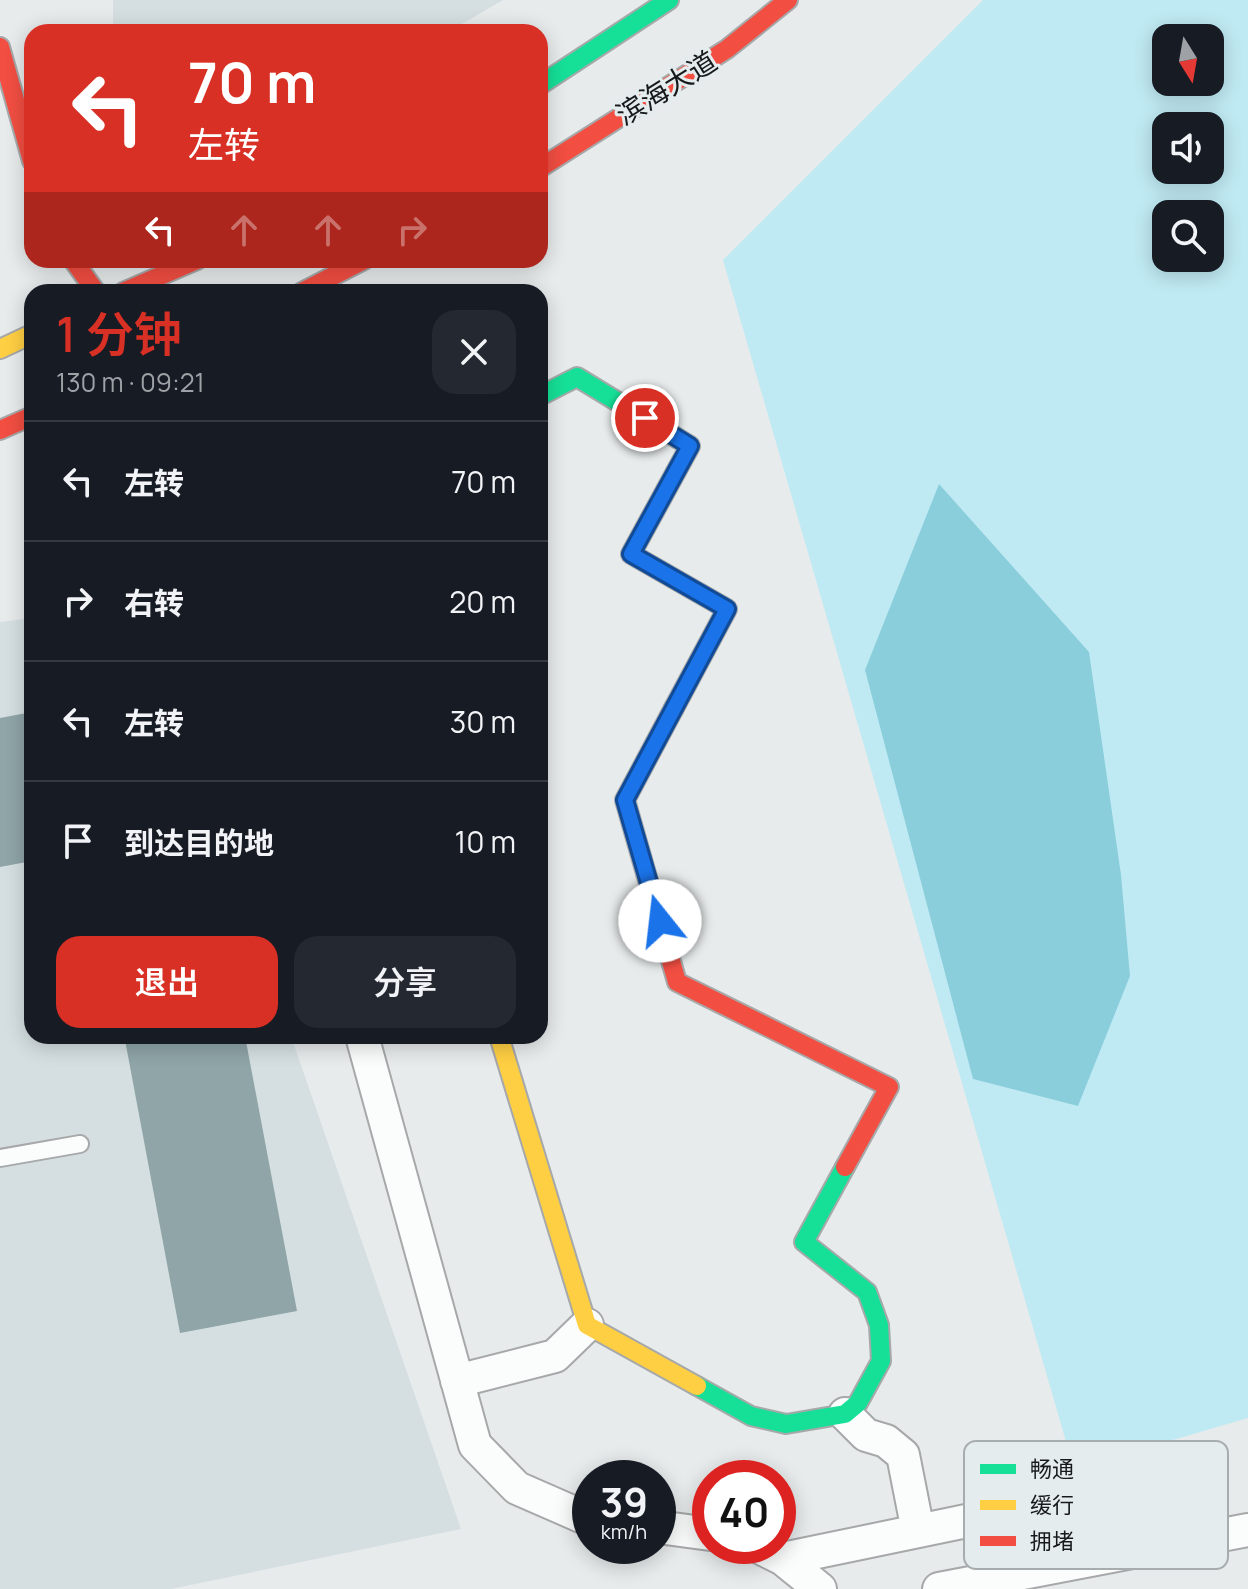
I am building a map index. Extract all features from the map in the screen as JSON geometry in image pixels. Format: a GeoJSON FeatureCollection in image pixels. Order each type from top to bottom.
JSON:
{"type":"FeatureCollection","features":[{"type":"Feature","properties":{"kind":"main road"},"geometry":{"type":"LineString","coordinates":[[548,80],[669,0]]}},
{"type":"Feature","properties":{"kind":"main road","name":"滨海大道"},"geometry":{"type":"LineString","coordinates":[[548,163],[727,49],[788,0]]}},
{"type":"Feature","properties":{"kind":"main road"},"geometry":{"type":"LineString","coordinates":[[0,47],[24,132]]}},
{"type":"Feature","properties":{"kind":"main road"},"geometry":{"type":"LineString","coordinates":[[142,284],[178,268]]}},
{"type":"Feature","properties":{"kind":"main road"},"geometry":{"type":"LineString","coordinates":[[318,284],[348,268]]}},
{"type":"Feature","properties":{"kind":"main road"},"geometry":{"type":"LineString","coordinates":[[0,349],[24,338]]}},
{"type":"Feature","properties":{"kind":"main road"},"geometry":{"type":"LineString","coordinates":[[501,1044],[587,1325],[751,1416],[786,1424],[845,1414],[858,1403],[881,1361],[879,1325],[867,1292],[804,1242],[889,1087],[677,982],[625,800],[727,609],[631,554],[690,446],[577,377],[548,392]]}},
{"type":"Feature","properties":{"kind":"main road"},"geometry":{"type":"LineString","coordinates":[[0,430],[24,420]]}},
{"type":"Feature","properties":{"kind":"street"},"geometry":{"type":"LineString","coordinates":[[364,1044],[475,1445],[517,1488],[572,1512]]}},
{"type":"Feature","properties":{"kind":"street"},"geometry":{"type":"LineString","coordinates":[[457,1381],[555,1356],[587,1325]]}},
{"type":"Feature","properties":{"kind":"street"},"geometry":{"type":"LineString","coordinates":[[845,1414],[866,1435],[886,1441],[903,1455],[918,1531]]}},
{"type":"Feature","properties":{"kind":"street"},"geometry":{"type":"LineString","coordinates":[[796,1549],[964,1521]]}},
{"type":"Feature","properties":{"kind":"street"},"geometry":{"type":"LineString","coordinates":[[1228,1534],[1248,1530]]}},
{"type":"Feature","properties":{"kind":"street"},"geometry":{"type":"LineString","coordinates":[[785,1564],[820,1589]]}},
{"type":"Feature","properties":{"kind":"street"},"geometry":{"type":"LineString","coordinates":[[939,1589],[1044,1569]]}},
{"type":"Feature","properties":{"kind":"lane"},"geometry":{"type":"LineString","coordinates":[[0,1158],[80,1144]]}},
{"type":"Feature","properties":{"kind":"shaded area"},"geometry":{"type":"Polygon","coordinates":[[[113,0],[503,0],[462,24],[113,24],[113,0]]]}},
{"type":"Feature","properties":{"kind":"shaded area"},"geometry":{"type":"Polygon","coordinates":[[[983,0],[1248,0],[1248,1418],[1170,1441],[1066,1441],[723,260],[983,0]]]}},
{"type":"Feature","properties":{"kind":"shaded area"},"geometry":{"type":"Polygon","coordinates":[[[939,484],[1089,652],[1121,875],[1130,976],[1078,1106],[973,1079],[865,670],[939,484]]]}},
{"type":"Feature","properties":{"kind":"shaded area"},"geometry":{"type":"Polygon","coordinates":[[[24,619],[24,1044],[294,1044],[461,1529],[171,1589],[0,1589],[0,622],[24,619]]]}},
{"type":"Feature","properties":{"kind":"building"},"geometry":{"type":"Polygon","coordinates":[[[24,714],[24,862],[0,867],[0,718],[24,714]]]}},
{"type":"Feature","properties":{"kind":"building"},"geometry":{"type":"Polygon","coordinates":[[[126,1044],[247,1044],[297,1311],[180,1333],[126,1044]]]}},
{"type":"Feature","properties":{"kind":"traffic: fast"},"geometry":{"type":"LineString","coordinates":[[548,80],[669,0]]}},
{"type":"Feature","properties":{"kind":"traffic: fast"},"geometry":{"type":"LineString","coordinates":[[548,392],[577,377],[690,446],[631,554],[727,609],[674,708]]}},
{"type":"Feature","properties":{"kind":"traffic: fast"},"geometry":{"type":"LineString","coordinates":[[697,1386],[751,1416],[786,1424],[845,1414],[858,1403],[881,1361],[879,1325],[867,1292],[804,1242],[845,1167]]}},
{"type":"Feature","properties":{"kind":"traffic: slow"},"geometry":{"type":"LineString","coordinates":[[0,349],[24,338]]}},
{"type":"Feature","properties":{"kind":"traffic: slow"},"geometry":{"type":"LineString","coordinates":[[501,1044],[587,1325],[697,1386]]}},
{"type":"Feature","properties":{"kind":"traffic: jam"},"geometry":{"type":"LineString","coordinates":[[548,163],[727,49],[788,0]]}},
{"type":"Feature","properties":{"kind":"traffic: jam"},"geometry":{"type":"LineString","coordinates":[[0,47],[24,132]]}},
{"type":"Feature","properties":{"kind":"traffic: jam"},"geometry":{"type":"LineString","coordinates":[[79,268],[90,284]]}},
{"type":"Feature","properties":{"kind":"traffic: jam"},"geometry":{"type":"LineString","coordinates":[[142,284],[178,268]]}},
{"type":"Feature","properties":{"kind":"traffic: jam"},"geometry":{"type":"LineString","coordinates":[[318,284],[348,268]]}},
{"type":"Feature","properties":{"kind":"traffic: jam"},"geometry":{"type":"LineString","coordinates":[[0,430],[24,420]]}},
{"type":"Feature","properties":{"kind":"traffic: jam"},"geometry":{"type":"LineString","coordinates":[[674,708],[625,800],[677,982],[889,1087],[845,1167]]}},
{"type":"Feature","properties":{"kind":"route"},"geometry":{"type":"LineString","coordinates":[[645,418],[690,446],[631,554],[727,609],[625,800],[660,921]]}}]}
